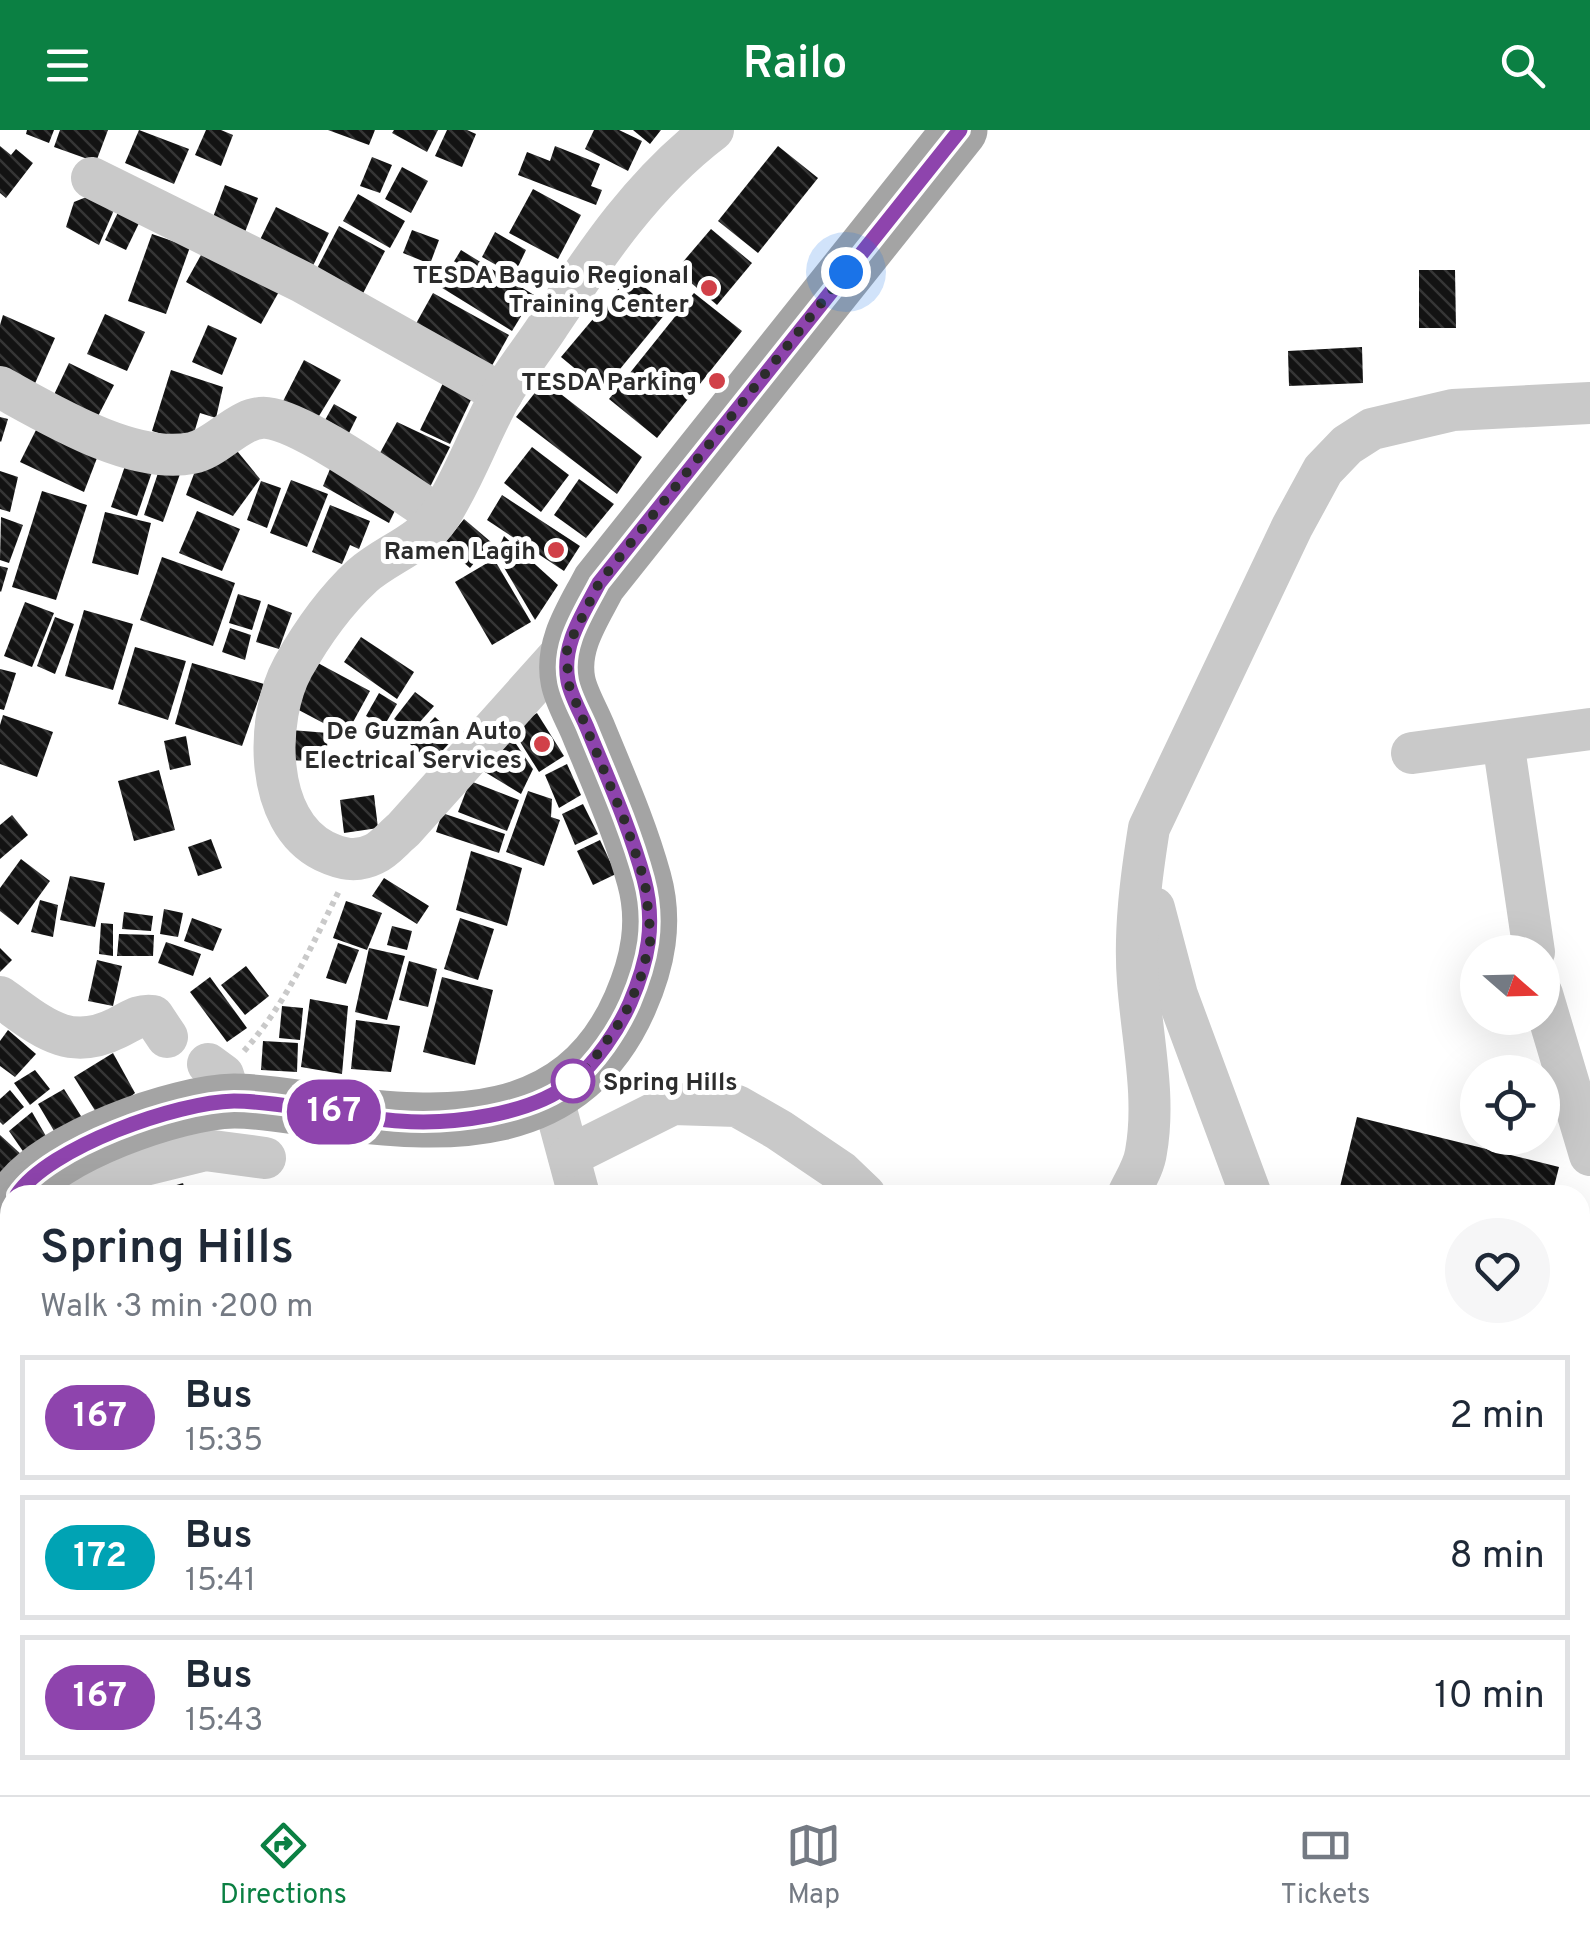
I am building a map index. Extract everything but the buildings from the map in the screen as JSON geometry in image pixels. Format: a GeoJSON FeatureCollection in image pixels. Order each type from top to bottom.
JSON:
{"type":"FeatureCollection","features":[{"type":"Feature","properties":{"kind":"main road"},"geometry":{"type":"LineString","coordinates":[[33,1185],[81,1144],[149,1119],[221,1080],[401,1122],[478,1119],[552,1094],[592,1062],[624,1016],[640,980],[651,938],[645,882],[626,824],[568,683],[567,648],[599,583],[960,130]]}},
{"type":"Feature","properties":{"kind":"street"},"geometry":{"type":"LineString","coordinates":[[567,648],[403,830],[375,854],[352,860],[338,858],[315,846],[294,827],[282,800],[276,771],[276,718],[292,670],[328,615],[362,576],[418,540],[439,516],[502,394],[601,246],[659,176],[713,130]]}},
{"type":"Feature","properties":{"kind":"street"},"geometry":{"type":"LineString","coordinates":[[92,178],[302,282],[502,394]]}},
{"type":"Feature","properties":{"kind":"street"},"geometry":{"type":"LineString","coordinates":[[0,387],[40,409],[144,452],[194,453],[264,417],[297,427],[439,516]]}},
{"type":"Feature","properties":{"kind":"street"},"geometry":{"type":"LineString","coordinates":[[1132,1185],[1146,1155],[1148,1091],[1138,980],[1148,828],[1323,470],[1346,445],[1372,429],[1453,410],[1590,402]]}},
{"type":"Feature","properties":{"kind":"street"},"geometry":{"type":"LineString","coordinates":[[1412,753],[1590,729]]}},
{"type":"Feature","properties":{"kind":"street"},"geometry":{"type":"LineString","coordinates":[[1503,741],[1532,935]]}},
{"type":"Feature","properties":{"kind":"street"},"geometry":{"type":"LineString","coordinates":[[1148,828],[1154,918],[1177,995],[1247,1185]]}},
{"type":"Feature","properties":{"kind":"street"},"geometry":{"type":"LineString","coordinates":[[0,997],[58,1035],[84,1041],[142,1014],[154,1016],[168,1037]]}},
{"type":"Feature","properties":{"kind":"street"},"geometry":{"type":"LineString","coordinates":[[1554,1035],[1590,1155]]}},
{"type":"Feature","properties":{"kind":"street"},"geometry":{"type":"LineString","coordinates":[[552,1094],[574,1176],[673,1104],[737,1106],[779,1130],[855,1185]]}},
{"type":"Feature","properties":{"kind":"street"},"geometry":{"type":"LineString","coordinates":[[65,1185],[205,1150],[265,1158]]}},
{"type":"Feature","properties":{"kind":"path"},"geometry":{"type":"LineString","coordinates":[[221,1080],[265,1028],[288,993],[342,887]]}},
{"type":"Feature","properties":{"kind":"bus line","name":"167"},"geometry":{"type":"LineString","coordinates":[[24,1185],[81,1144],[149,1119],[204,1106],[231,1101],[269,1104],[401,1122],[478,1119],[552,1094],[592,1062],[624,1016],[640,980],[651,938],[645,882],[626,824],[568,683],[567,648],[599,583],[960,130]]}},
{"type":"Feature","properties":{"kind":"place","name":"TESDA Baguio Regional Training Center"},"geometry":{"type":"Point","coordinates":[709,288]}},
{"type":"Feature","properties":{"kind":"place","name":"TESDA Parking"},"geometry":{"type":"Point","coordinates":[717,381]}},
{"type":"Feature","properties":{"kind":"place","name":"Ramen Lagih"},"geometry":{"type":"Point","coordinates":[556,550]}},
{"type":"Feature","properties":{"kind":"place","name":"De Guzman Auto Electrical Services"},"geometry":{"type":"Point","coordinates":[542,744]}},
{"type":"Feature","properties":{"kind":"place","name":"Spring Hills"},"geometry":{"type":"Point","coordinates":[573,1081]}},
{"type":"Feature","properties":{"kind":"route"},"geometry":{"type":"LineString","coordinates":[[573,1081],[592,1062],[624,1016],[640,980],[651,938],[645,882],[626,824],[568,683],[567,648],[599,583],[846,272]]}}]}
